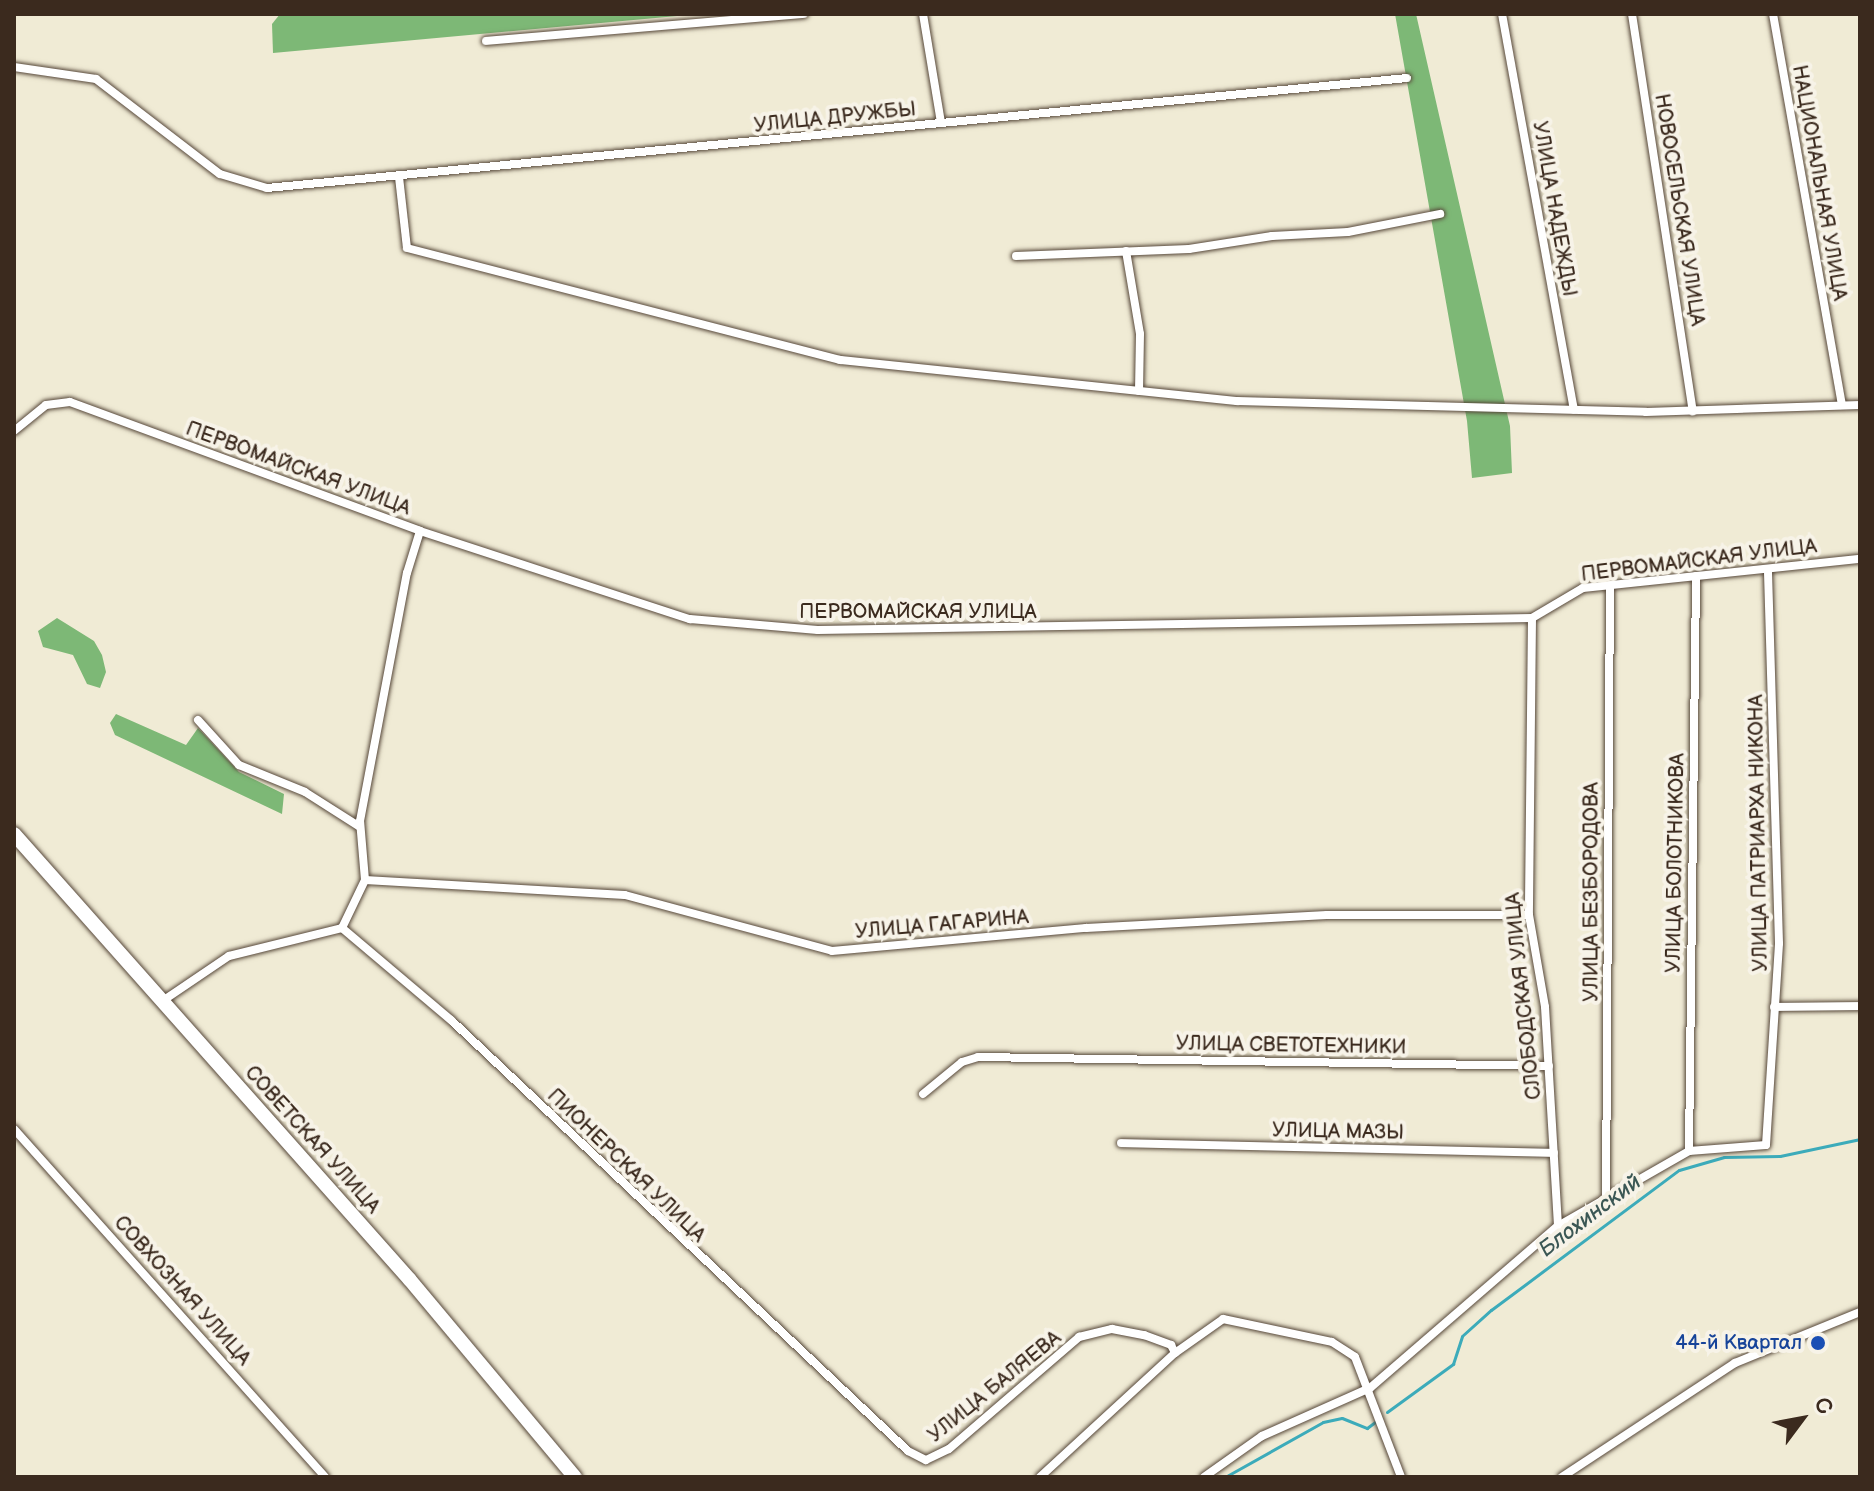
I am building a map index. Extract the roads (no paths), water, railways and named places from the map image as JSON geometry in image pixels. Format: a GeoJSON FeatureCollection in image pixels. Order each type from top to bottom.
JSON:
{"type":"FeatureCollection","features":[{"type":"Feature","properties":{"kind":"main road","name":"СОВЕТСКАЯ УЛИЦА"},"geometry":{"type":"LineString","coordinates":[[14,834],[430,1303],[575,1477]]}},
{"type":"Feature","properties":{"kind":"street"},"geometry":{"type":"LineString","coordinates":[[486,41],[804,14]]}},
{"type":"Feature","properties":{"kind":"street"},"geometry":{"type":"LineString","coordinates":[[923,14],[941,123]]}},
{"type":"Feature","properties":{"kind":"street","name":"УЛИЦА НАДЕЖДЫ"},"geometry":{"type":"LineString","coordinates":[[1502,14],[1574,410]]}},
{"type":"Feature","properties":{"kind":"street","name":"НОВОСЕЛЬСКАЯ УЛИЦА"},"geometry":{"type":"LineString","coordinates":[[1632,14],[1693,411]]}},
{"type":"Feature","properties":{"kind":"street","name":"НАЦИОНАЛЬНАЯ УЛИЦА"},"geometry":{"type":"LineString","coordinates":[[1773,14],[1842,405]]}},
{"type":"Feature","properties":{"kind":"street","name":"УЛИЦА ДРУЖБЫ"},"geometry":{"type":"LineString","coordinates":[[14,67],[96,79],[220,174],[267,188],[1407,78]]}},
{"type":"Feature","properties":{"kind":"street"},"geometry":{"type":"LineString","coordinates":[[399,177],[407,248],[840,360],[1237,401],[1693,411],[1860,405]]}},
{"type":"Feature","properties":{"kind":"street"},"geometry":{"type":"LineString","coordinates":[[1016,256],[1126,251],[1348,232],[1440,214]]}},
{"type":"Feature","properties":{"kind":"street"},"geometry":{"type":"LineString","coordinates":[[1126,251],[1140,334],[1139,391]]}},
{"type":"Feature","properties":{"kind":"street","name":"ПЕРВОМАЙСКАЯ УЛИЦА"},"geometry":{"type":"LineString","coordinates":[[14,431],[46,405],[70,402],[420,531],[690,619],[818,630],[1532,618],[1561,597],[1610,585],[1860,559]]}},
{"type":"Feature","properties":{"kind":"street"},"geometry":{"type":"LineString","coordinates":[[161,1002],[229,956],[342,928],[365,880],[360,827],[407,573],[420,531]]}},
{"type":"Feature","properties":{"kind":"street","name":"УЛИЦА ПАТРИАРХА НИКОНА"},"geometry":{"type":"LineString","coordinates":[[1689,1151],[1766,1145],[1779,943],[1768,569]]}},
{"type":"Feature","properties":{"kind":"street","name":"УЛИЦА БОЛОТНИКОВА"},"geometry":{"type":"LineString","coordinates":[[1689,1151],[1696,576]]}},
{"type":"Feature","properties":{"kind":"street","name":"УЛИЦА БЕЗБОРОДОВА"},"geometry":{"type":"LineString","coordinates":[[1606,1199],[1610,585]]}},
{"type":"Feature","properties":{"kind":"street","name":"СЛОБОДСКАЯ УЛИЦА"},"geometry":{"type":"LineString","coordinates":[[1532,618],[1529,915],[1549,1066],[1558,1226]]}},
{"type":"Feature","properties":{"kind":"street"},"geometry":{"type":"LineString","coordinates":[[198,720],[239,765],[305,792],[360,827]]}},
{"type":"Feature","properties":{"kind":"street","name":"УЛИЦА ГАГАРИНА"},"geometry":{"type":"LineString","coordinates":[[365,880],[625,895],[832,951],[1086,928],[1327,915],[1529,915]]}},
{"type":"Feature","properties":{"kind":"street","name":"ПИОНЕРСКАЯ УЛИЦА"},"geometry":{"type":"LineString","coordinates":[[342,928],[451,1020],[882,1432]]}},
{"type":"Feature","properties":{"kind":"street"},"geometry":{"type":"LineString","coordinates":[[1774,1007],[1860,1006]]}},
{"type":"Feature","properties":{"kind":"street","name":"УЛИЦА СВЕТОТЕХНИКИ"},"geometry":{"type":"LineString","coordinates":[[923,1094],[962,1062],[1031,1058],[1549,1066]]}},
{"type":"Feature","properties":{"kind":"street","name":"СОВХОЗНАЯ УЛИЦА"},"geometry":{"type":"LineString","coordinates":[[14,1129],[325,1477]]}},
{"type":"Feature","properties":{"kind":"street","name":"УЛИЦА МАЗЫ"},"geometry":{"type":"LineString","coordinates":[[1121,1143],[1554,1153]]}},
{"type":"Feature","properties":{"kind":"street"},"geometry":{"type":"LineString","coordinates":[[1204,1477],[1262,1436],[1370,1388],[1558,1226],[1689,1151]]}},
{"type":"Feature","properties":{"kind":"street"},"geometry":{"type":"LineString","coordinates":[[1562,1477],[1735,1363],[1860,1312]]}},
{"type":"Feature","properties":{"kind":"street"},"geometry":{"type":"LineString","coordinates":[[1040,1477],[1175,1353],[1223,1319],[1332,1342],[1355,1357],[1370,1388],[1401,1477]]}},
{"type":"Feature","properties":{"kind":"street","name":"УЛИЦА БАЛЯЕВА"},"geometry":{"type":"LineString","coordinates":[[882,1432],[926,1460],[937,1456],[1079,1337],[1112,1329],[1144,1335],[1171,1345],[1175,1353]]}},
{"type":"Feature","properties":{"kind":"waterway","name":"Блохинский"},"geometry":{"type":"LineString","coordinates":[[1387,1412],[1453,1364],[1462,1336],[1491,1310],[1679,1170],[1724,1157],[1780,1156],[1860,1139]]}},
{"type":"Feature","properties":{"kind":"waterway","name":"Блохинский"},"geometry":{"type":"LineString","coordinates":[[1225,1477],[1323,1422],[1342,1418],[1367,1428],[1375,1422]]}},
{"type":"Feature","properties":{"kind":"place","name":"44-й Квартал"},"geometry":{"type":"Point","coordinates":[1818,1343]}}]}
